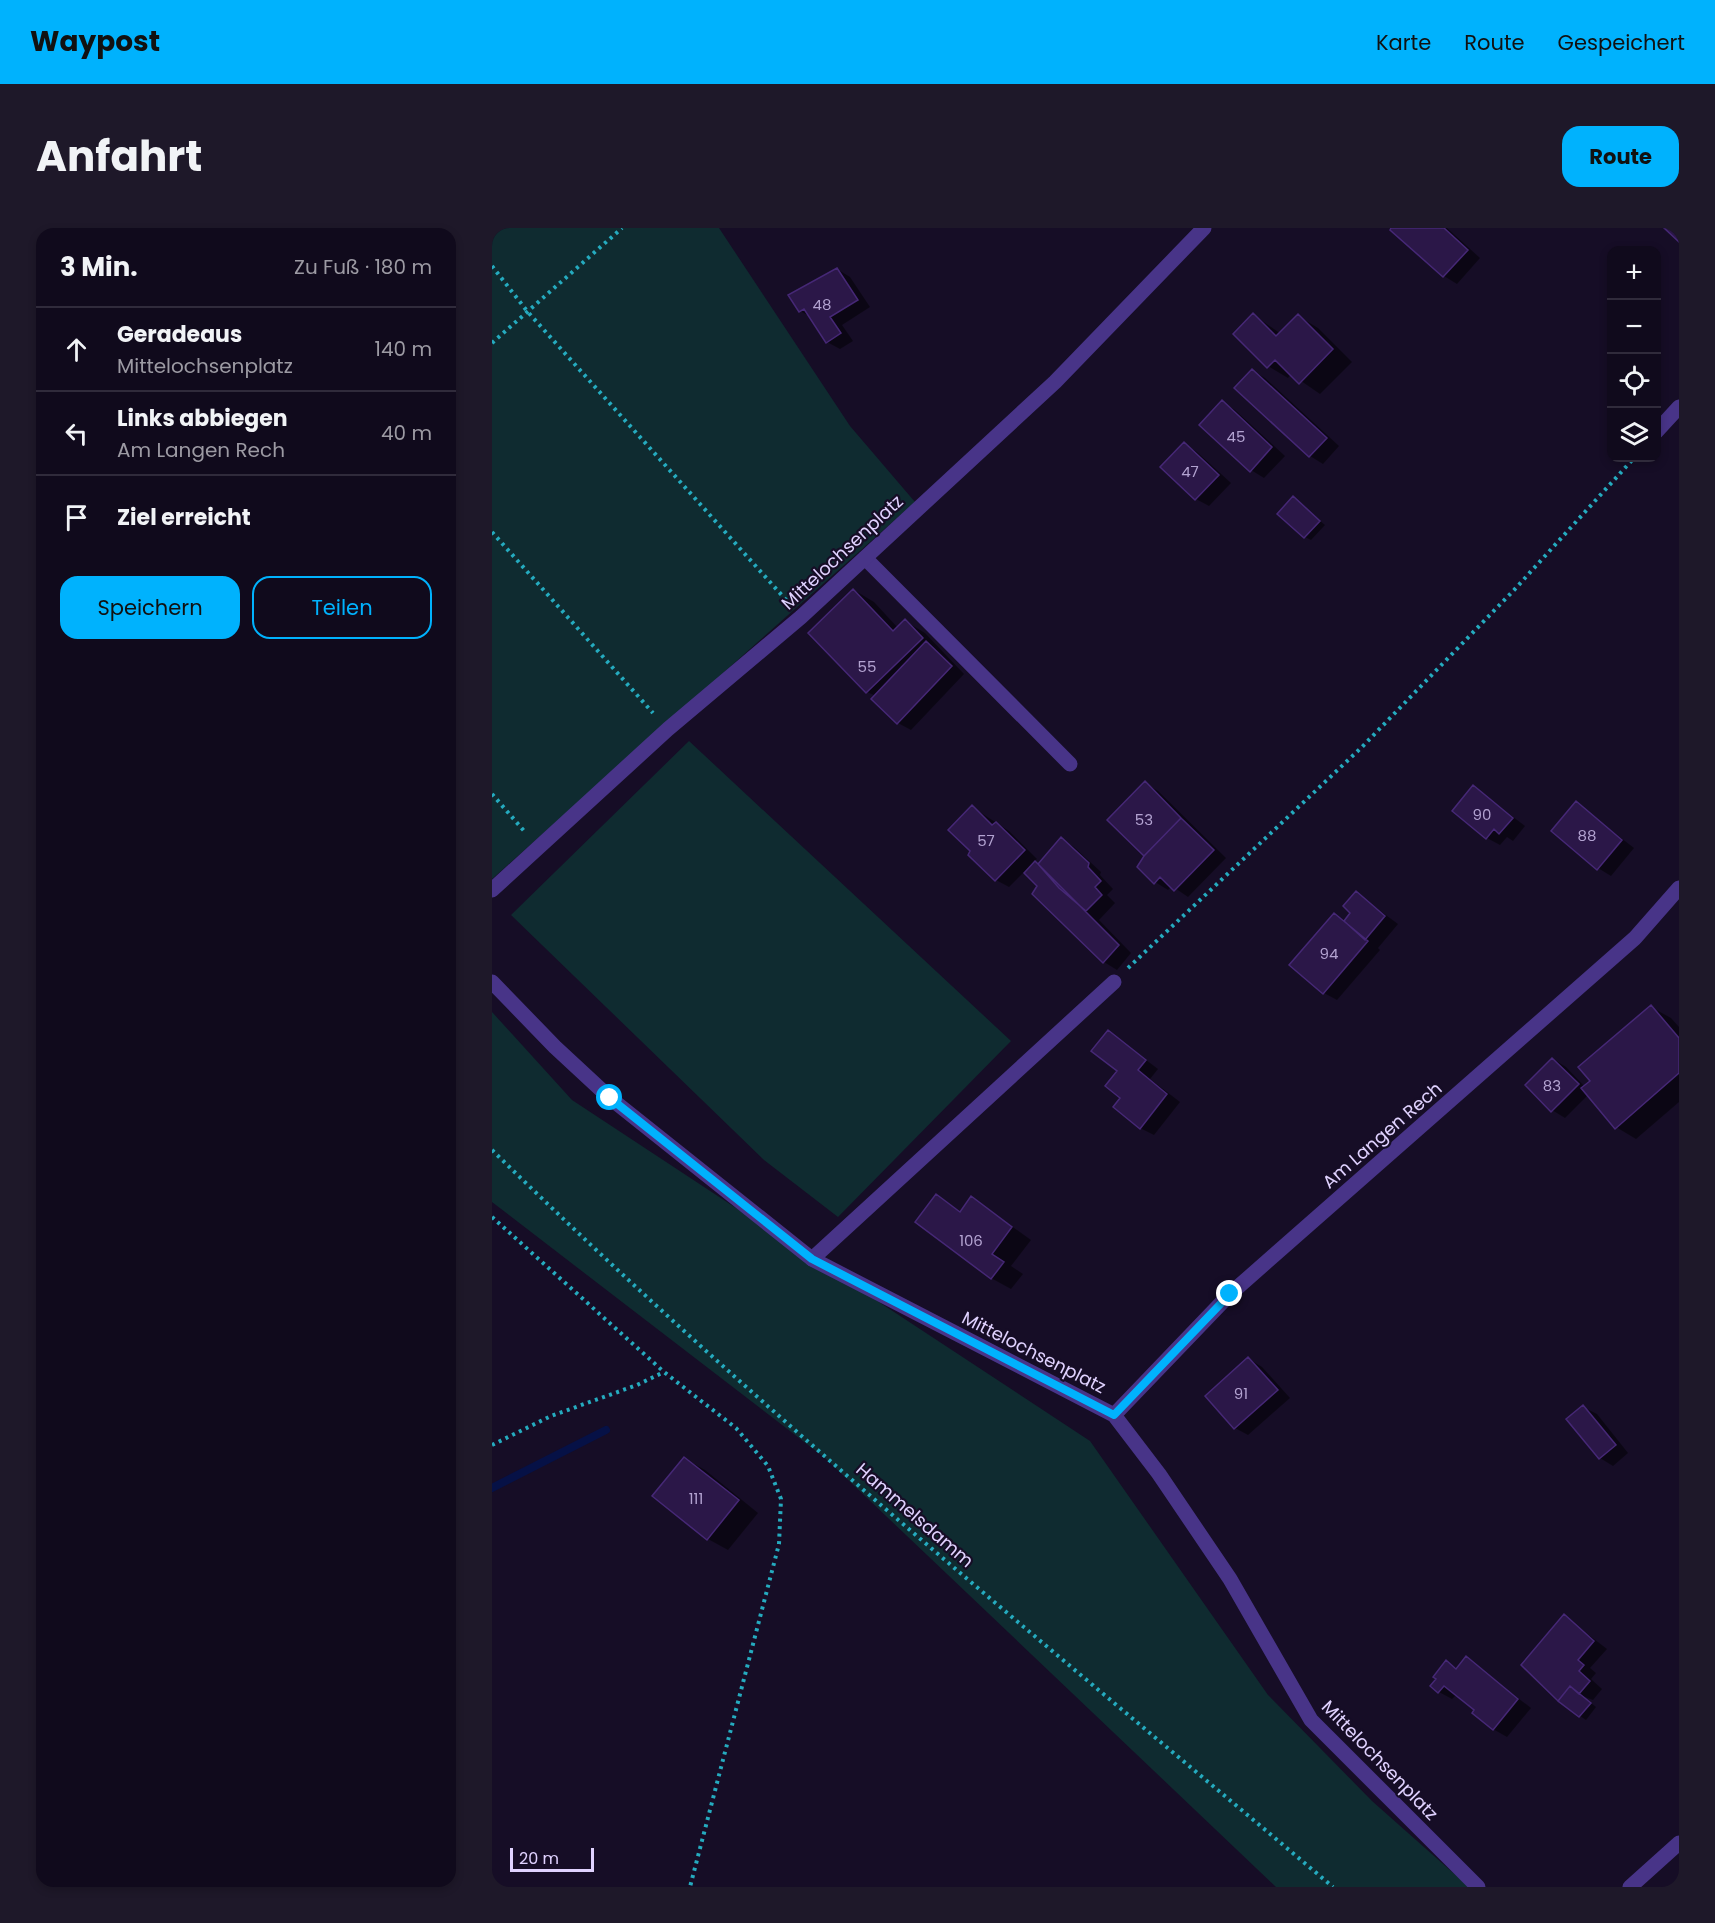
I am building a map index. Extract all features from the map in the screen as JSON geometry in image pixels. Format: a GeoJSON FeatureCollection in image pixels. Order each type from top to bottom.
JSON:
{"type":"FeatureCollection","features":[{"type":"Feature","properties":{"kind":"street","name":"Mittelochsenplatz"},"geometry":{"type":"LineString","coordinates":[[492,890],[668,729],[801,617],[1055,382],[1204,228]]}},
{"type":"Feature","properties":{"kind":"street"},"geometry":{"type":"LineString","coordinates":[[1661,427],[1679,407]]}},
{"type":"Feature","properties":{"kind":"street"},"geometry":{"type":"LineString","coordinates":[[865,558],[1070,764]]}},
{"type":"Feature","properties":{"kind":"street","name":"Am Langen Rech"},"geometry":{"type":"LineString","coordinates":[[1114,1415],[1230,1294],[1635,938],[1679,888]]}},
{"type":"Feature","properties":{"kind":"street","name":"Mittelochsenplatz"},"geometry":{"type":"LineString","coordinates":[[492,982],[555,1047],[610,1098],[812,1259],[1114,1415],[1159,1474],[1230,1579],[1311,1720],[1478,1887]]}},
{"type":"Feature","properties":{"kind":"street"},"geometry":{"type":"LineString","coordinates":[[812,1259],[1114,982]]}},
{"type":"Feature","properties":{"kind":"street"},"geometry":{"type":"LineString","coordinates":[[1630,1887],[1679,1843]]}},
{"type":"Feature","properties":{"kind":"path"},"geometry":{"type":"LineString","coordinates":[[492,343],[622,228]]}},
{"type":"Feature","properties":{"kind":"path"},"geometry":{"type":"LineString","coordinates":[[492,266],[527,311],[801,617]]}},
{"type":"Feature","properties":{"kind":"path"},"geometry":{"type":"LineString","coordinates":[[1114,982],[1362,747],[1515,589],[1630,462]]}},
{"type":"Feature","properties":{"kind":"path"},"geometry":{"type":"LineString","coordinates":[[492,532],[668,729]]}},
{"type":"Feature","properties":{"kind":"path"},"geometry":{"type":"LineString","coordinates":[[492,794],[539,848]]}},
{"type":"Feature","properties":{"kind":"path","name":"Hammelsdamm"},"geometry":{"type":"LineString","coordinates":[[492,1150],[586,1242],[900,1521],[1333,1887]]}},
{"type":"Feature","properties":{"kind":"path"},"geometry":{"type":"LineString","coordinates":[[492,1217],[664,1372],[736,1428],[768,1467],[781,1499],[779,1544],[690,1887]]}},
{"type":"Feature","properties":{"kind":"path"},"geometry":{"type":"LineString","coordinates":[[492,1445],[551,1416],[637,1385],[664,1372]]}},
{"type":"Feature","properties":{"kind":"green space"},"geometry":{"type":"Polygon","coordinates":[[[492,228],[719,228],[850,426],[915,502],[492,879],[492,228]]]}},
{"type":"Feature","properties":{"kind":"green space"},"geometry":{"type":"Polygon","coordinates":[[[689,741],[1011,1041],[838,1217],[764,1160],[511,915],[689,741]]]}},
{"type":"Feature","properties":{"kind":"green space"},"geometry":{"type":"Polygon","coordinates":[[[492,1012],[572,1100],[1090,1441],[1268,1695],[1372,1801],[1469,1887],[1276,1887],[825,1458],[492,1202],[492,1012]]]}},
{"type":"Feature","properties":{"kind":"building"},"geometry":{"type":"Polygon","coordinates":[[[1391,228],[1444,228],[1468,250],[1443,277],[1390,230],[1391,228]]]}},
{"type":"Feature","properties":{"kind":"building"},"geometry":{"type":"Polygon","coordinates":[[[1664,228],[1679,228],[1679,242],[1664,228]]]}},
{"type":"Feature","properties":{"kind":"building"},"geometry":{"type":"Polygon","coordinates":[[[837,268],[858,300],[830,317],[841,333],[826,343],[804,309],[799,312],[788,295],[837,268]]]}},
{"type":"Feature","properties":{"kind":"building"},"geometry":{"type":"Polygon","coordinates":[[[1253,313],[1276,336],[1298,314],[1333,349],[1299,384],[1275,360],[1267,368],[1233,334],[1253,313]]]}},
{"type":"Feature","properties":{"kind":"building"},"geometry":{"type":"Polygon","coordinates":[[[1252,369],[1327,438],[1309,457],[1234,388],[1252,369]]]}},
{"type":"Feature","properties":{"kind":"building"},"geometry":{"type":"Polygon","coordinates":[[[1222,400],[1272,447],[1250,472],[1199,425],[1222,400]]]}},
{"type":"Feature","properties":{"kind":"building"},"geometry":{"type":"Polygon","coordinates":[[[1184,442],[1219,475],[1195,500],[1160,467],[1184,442]]]}},
{"type":"Feature","properties":{"kind":"building"},"geometry":{"type":"Polygon","coordinates":[[[1293,496],[1320,521],[1304,538],[1277,514],[1293,496]]]}},
{"type":"Feature","properties":{"kind":"building"},"geometry":{"type":"Polygon","coordinates":[[[853,589],[893,631],[905,619],[923,638],[866,693],[808,633],[853,589]]]}},
{"type":"Feature","properties":{"kind":"building"},"geometry":{"type":"Polygon","coordinates":[[[926,641],[952,666],[897,724],[871,699],[926,641]]]}},
{"type":"Feature","properties":{"kind":"building"},"geometry":{"type":"Polygon","coordinates":[[[1145,781],[1181,818],[1144,856],[1107,820],[1145,781]]]}},
{"type":"Feature","properties":{"kind":"building"},"geometry":{"type":"Polygon","coordinates":[[[1473,785],[1513,818],[1499,834],[1494,829],[1486,839],[1452,811],[1473,785]]]}},
{"type":"Feature","properties":{"kind":"building"},"geometry":{"type":"Polygon","coordinates":[[[1576,801],[1622,840],[1597,870],[1551,831],[1576,801]]]}},
{"type":"Feature","properties":{"kind":"building"},"geometry":{"type":"Polygon","coordinates":[[[972,805],[992,825],[996,822],[1025,850],[995,881],[968,855],[970,851],[948,830],[972,805]]]}},
{"type":"Feature","properties":{"kind":"building"},"geometry":{"type":"Polygon","coordinates":[[[1181,818],[1214,850],[1174,891],[1160,877],[1154,884],[1137,867],[1144,856],[1181,818]]]}},
{"type":"Feature","properties":{"kind":"building"},"geometry":{"type":"Polygon","coordinates":[[[1061,837],[1089,863],[1088,867],[1101,881],[1095,887],[1102,895],[1086,911],[1059,888],[1038,864],[1061,837]]]}},
{"type":"Feature","properties":{"kind":"building"},"geometry":{"type":"Polygon","coordinates":[[[1035,861],[1119,945],[1103,963],[1032,894],[1037,886],[1024,873],[1035,861]]]}},
{"type":"Feature","properties":{"kind":"building"},"geometry":{"type":"Polygon","coordinates":[[[1356,891],[1385,916],[1365,940],[1344,921],[1350,913],[1343,906],[1356,891]]]}},
{"type":"Feature","properties":{"kind":"building"},"geometry":{"type":"Polygon","coordinates":[[[1334,913],[1368,941],[1323,994],[1289,965],[1334,913]]]}},
{"type":"Feature","properties":{"kind":"building"},"geometry":{"type":"Polygon","coordinates":[[[1651,1005],[1679,1038],[1679,1073],[1615,1129],[1581,1088],[1590,1081],[1578,1067],[1651,1005]]]}},
{"type":"Feature","properties":{"kind":"building"},"geometry":{"type":"Polygon","coordinates":[[[1108,1030],[1146,1060],[1138,1070],[1167,1094],[1140,1129],[1113,1107],[1120,1098],[1105,1086],[1117,1071],[1091,1051],[1108,1030]]]}},
{"type":"Feature","properties":{"kind":"building"},"geometry":{"type":"Polygon","coordinates":[[[1552,1058],[1579,1084],[1551,1112],[1525,1085],[1552,1058]]]}},
{"type":"Feature","properties":{"kind":"building"},"geometry":{"type":"Polygon","coordinates":[[[936,1194],[960,1212],[971,1196],[1012,1227],[992,1254],[1004,1262],[991,1279],[915,1222],[936,1194]]]}},
{"type":"Feature","properties":{"kind":"building"},"geometry":{"type":"Polygon","coordinates":[[[1248,1357],[1278,1390],[1234,1429],[1205,1396],[1248,1357]]]}},
{"type":"Feature","properties":{"kind":"building"},"geometry":{"type":"Polygon","coordinates":[[[1583,1405],[1616,1445],[1599,1459],[1566,1419],[1583,1405]]]}},
{"type":"Feature","properties":{"kind":"building"},"geometry":{"type":"Polygon","coordinates":[[[684,1457],[739,1500],[707,1540],[652,1496],[684,1457]]]}},
{"type":"Feature","properties":{"kind":"building"},"geometry":{"type":"Polygon","coordinates":[[[1564,1614],[1594,1641],[1578,1660],[1584,1665],[1579,1671],[1590,1681],[1579,1694],[1570,1686],[1558,1701],[1521,1665],[1564,1614]]]}},
{"type":"Feature","properties":{"kind":"building"},"geometry":{"type":"Polygon","coordinates":[[[1466,1656],[1518,1699],[1493,1730],[1472,1713],[1474,1710],[1444,1686],[1438,1693],[1430,1686],[1436,1679],[1433,1677],[1446,1660],[1456,1669],[1466,1656]]]}},
{"type":"Feature","properties":{"kind":"building"},"geometry":{"type":"Polygon","coordinates":[[[1570,1686],[1591,1703],[1579,1717],[1558,1701],[1570,1686]]]}},
{"type":"Feature","properties":{"kind":"waterway"},"geometry":{"type":"LineString","coordinates":[[492,1488],[606,1430]]}},
{"type":"Feature","properties":{"kind":"route"},"geometry":{"type":"LineString","coordinates":[[610,1098],[812,1259],[1114,1415],[1230,1294]]}}]}
